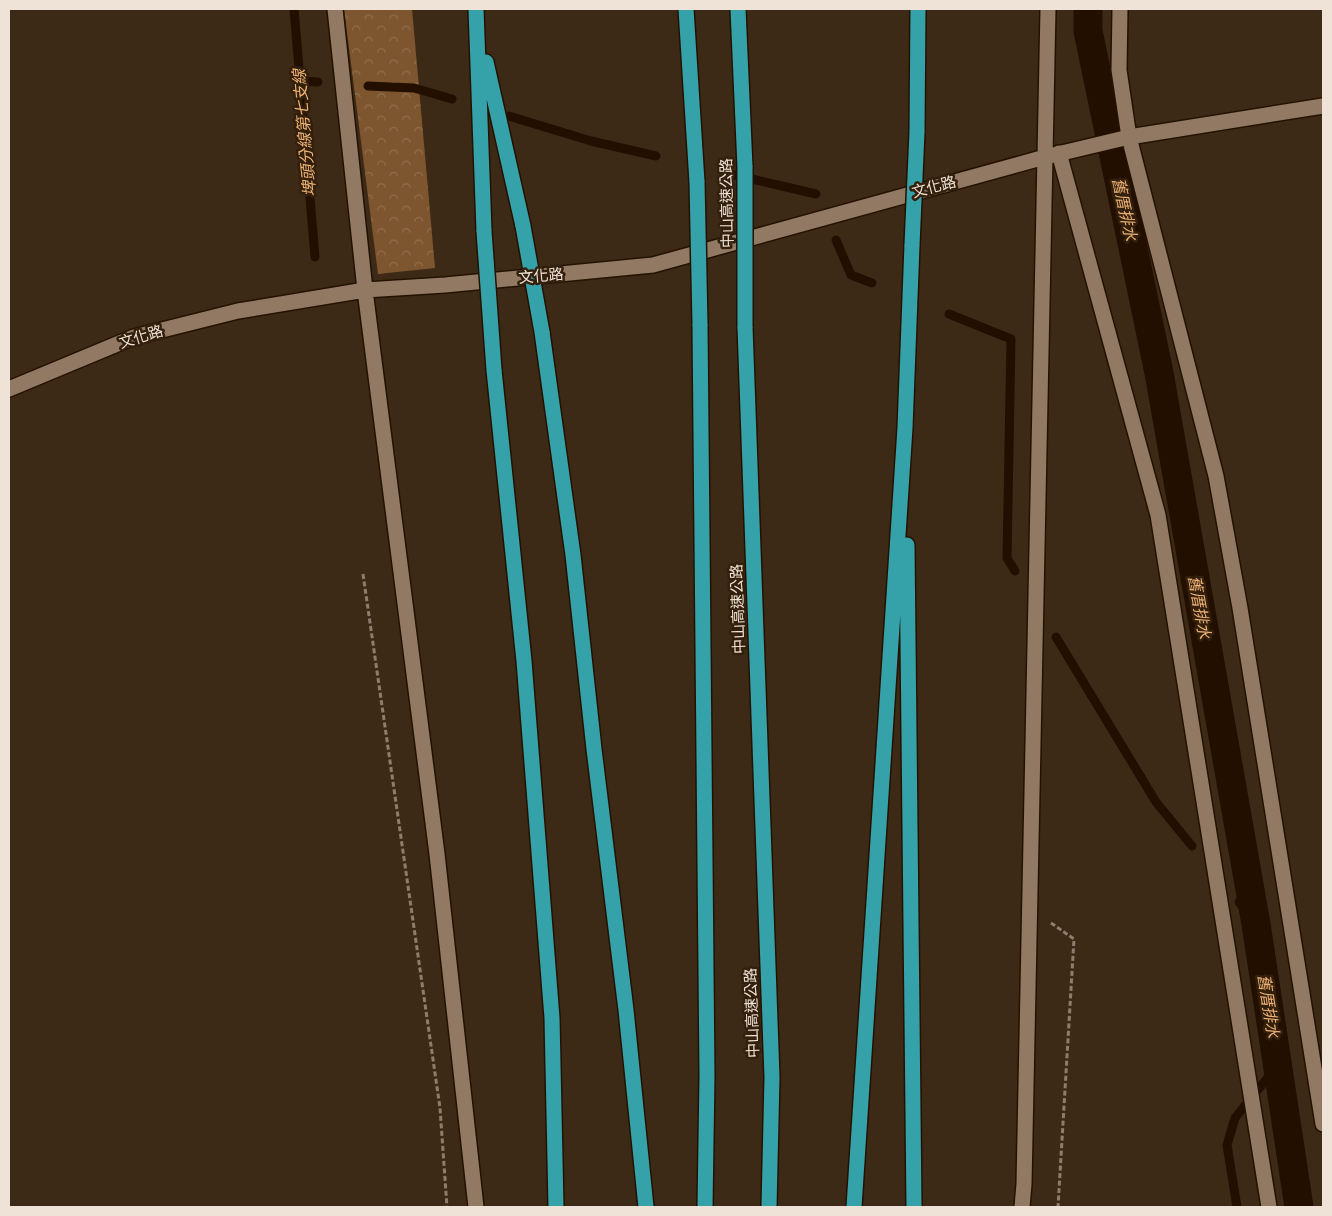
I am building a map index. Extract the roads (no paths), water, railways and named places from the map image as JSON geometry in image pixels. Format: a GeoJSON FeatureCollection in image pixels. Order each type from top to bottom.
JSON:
{"type":"FeatureCollection","features":[{"type":"Feature","properties":{"kind":"highway"},"geometry":{"type":"LineString","coordinates":[[476,9],[484,231],[494,370],[524,661],[552,1018],[556,1207]]}},
{"type":"Feature","properties":{"kind":"highway","name":"中山高速公路"},"geometry":{"type":"LineString","coordinates":[[686,9],[697,182],[700,324],[707,1066],[705,1207]]}},
{"type":"Feature","properties":{"kind":"highway","name":"中山高速公路"},"geometry":{"type":"LineString","coordinates":[[738,9],[745,166],[745,327],[772,1077],[769,1207]]}},
{"type":"Feature","properties":{"kind":"highway"},"geometry":{"type":"LineString","coordinates":[[854,1207],[905,428],[917,132],[918,9]]}},
{"type":"Feature","properties":{"kind":"highway"},"geometry":{"type":"LineString","coordinates":[[478,26],[522,226],[542,332],[573,555],[594,749],[626,1010],[646,1207]]}},
{"type":"Feature","properties":{"kind":"highway"},"geometry":{"type":"LineString","coordinates":[[905,428],[914,1207]]}},
{"type":"Feature","properties":{"kind":"street"},"geometry":{"type":"LineString","coordinates":[[335,9],[365,290],[437,854],[476,1207]]}},
{"type":"Feature","properties":{"kind":"street"},"geometry":{"type":"LineString","coordinates":[[1022,1207],[1030,908],[1059,153],[1048,9]]}},
{"type":"Feature","properties":{"kind":"street"},"geometry":{"type":"LineString","coordinates":[[1120,9],[1119,70],[1123,138],[1216,476],[1240,608],[1323,1124]]}},
{"type":"Feature","properties":{"kind":"street"},"geometry":{"type":"LineString","coordinates":[[1123,138],[1323,106]]}},
{"type":"Feature","properties":{"kind":"street","name":"文化路"},"geometry":{"type":"LineString","coordinates":[[9,389],[134,338],[238,311],[365,290],[445,285],[653,265],[1059,153],[1123,138]]}},
{"type":"Feature","properties":{"kind":"street"},"geometry":{"type":"LineString","coordinates":[[1059,153],[1158,515],[1269,1207]]}},
{"type":"Feature","properties":{"kind":"waterway","name":"埤頭分線第七支線"},"geometry":{"type":"LineString","coordinates":[[294,9],[315,257]]}},
{"type":"Feature","properties":{"kind":"waterway","name":"舊厝排水"},"geometry":{"type":"LineString","coordinates":[[1088,9],[1088,31],[1159,373],[1256,924],[1299,1207]]}},
{"type":"Feature","properties":{"kind":"waterway"},"geometry":{"type":"LineString","coordinates":[[301,81],[318,82]]}},
{"type":"Feature","properties":{"kind":"waterway"},"geometry":{"type":"LineString","coordinates":[[368,86],[414,88],[452,99]]}},
{"type":"Feature","properties":{"kind":"waterway"},"geometry":{"type":"LineString","coordinates":[[509,116],[591,141],[656,156]]}},
{"type":"Feature","properties":{"kind":"waterway"},"geometry":{"type":"LineString","coordinates":[[735,175],[816,194]]}},
{"type":"Feature","properties":{"kind":"waterway"},"geometry":{"type":"LineString","coordinates":[[836,240],[851,275],[872,283]]}},
{"type":"Feature","properties":{"kind":"waterway"},"geometry":{"type":"LineString","coordinates":[[949,314],[1011,339],[1007,558],[1015,571]]}},
{"type":"Feature","properties":{"kind":"waterway"},"geometry":{"type":"LineString","coordinates":[[1056,637],[1156,802],[1192,846]]}},
{"type":"Feature","properties":{"kind":"waterway"},"geometry":{"type":"LineString","coordinates":[[1239,902],[1256,924]]}},
{"type":"Feature","properties":{"kind":"waterway"},"geometry":{"type":"LineString","coordinates":[[1237,1207],[1227,1145],[1235,1118],[1278,1065]]}}]}
